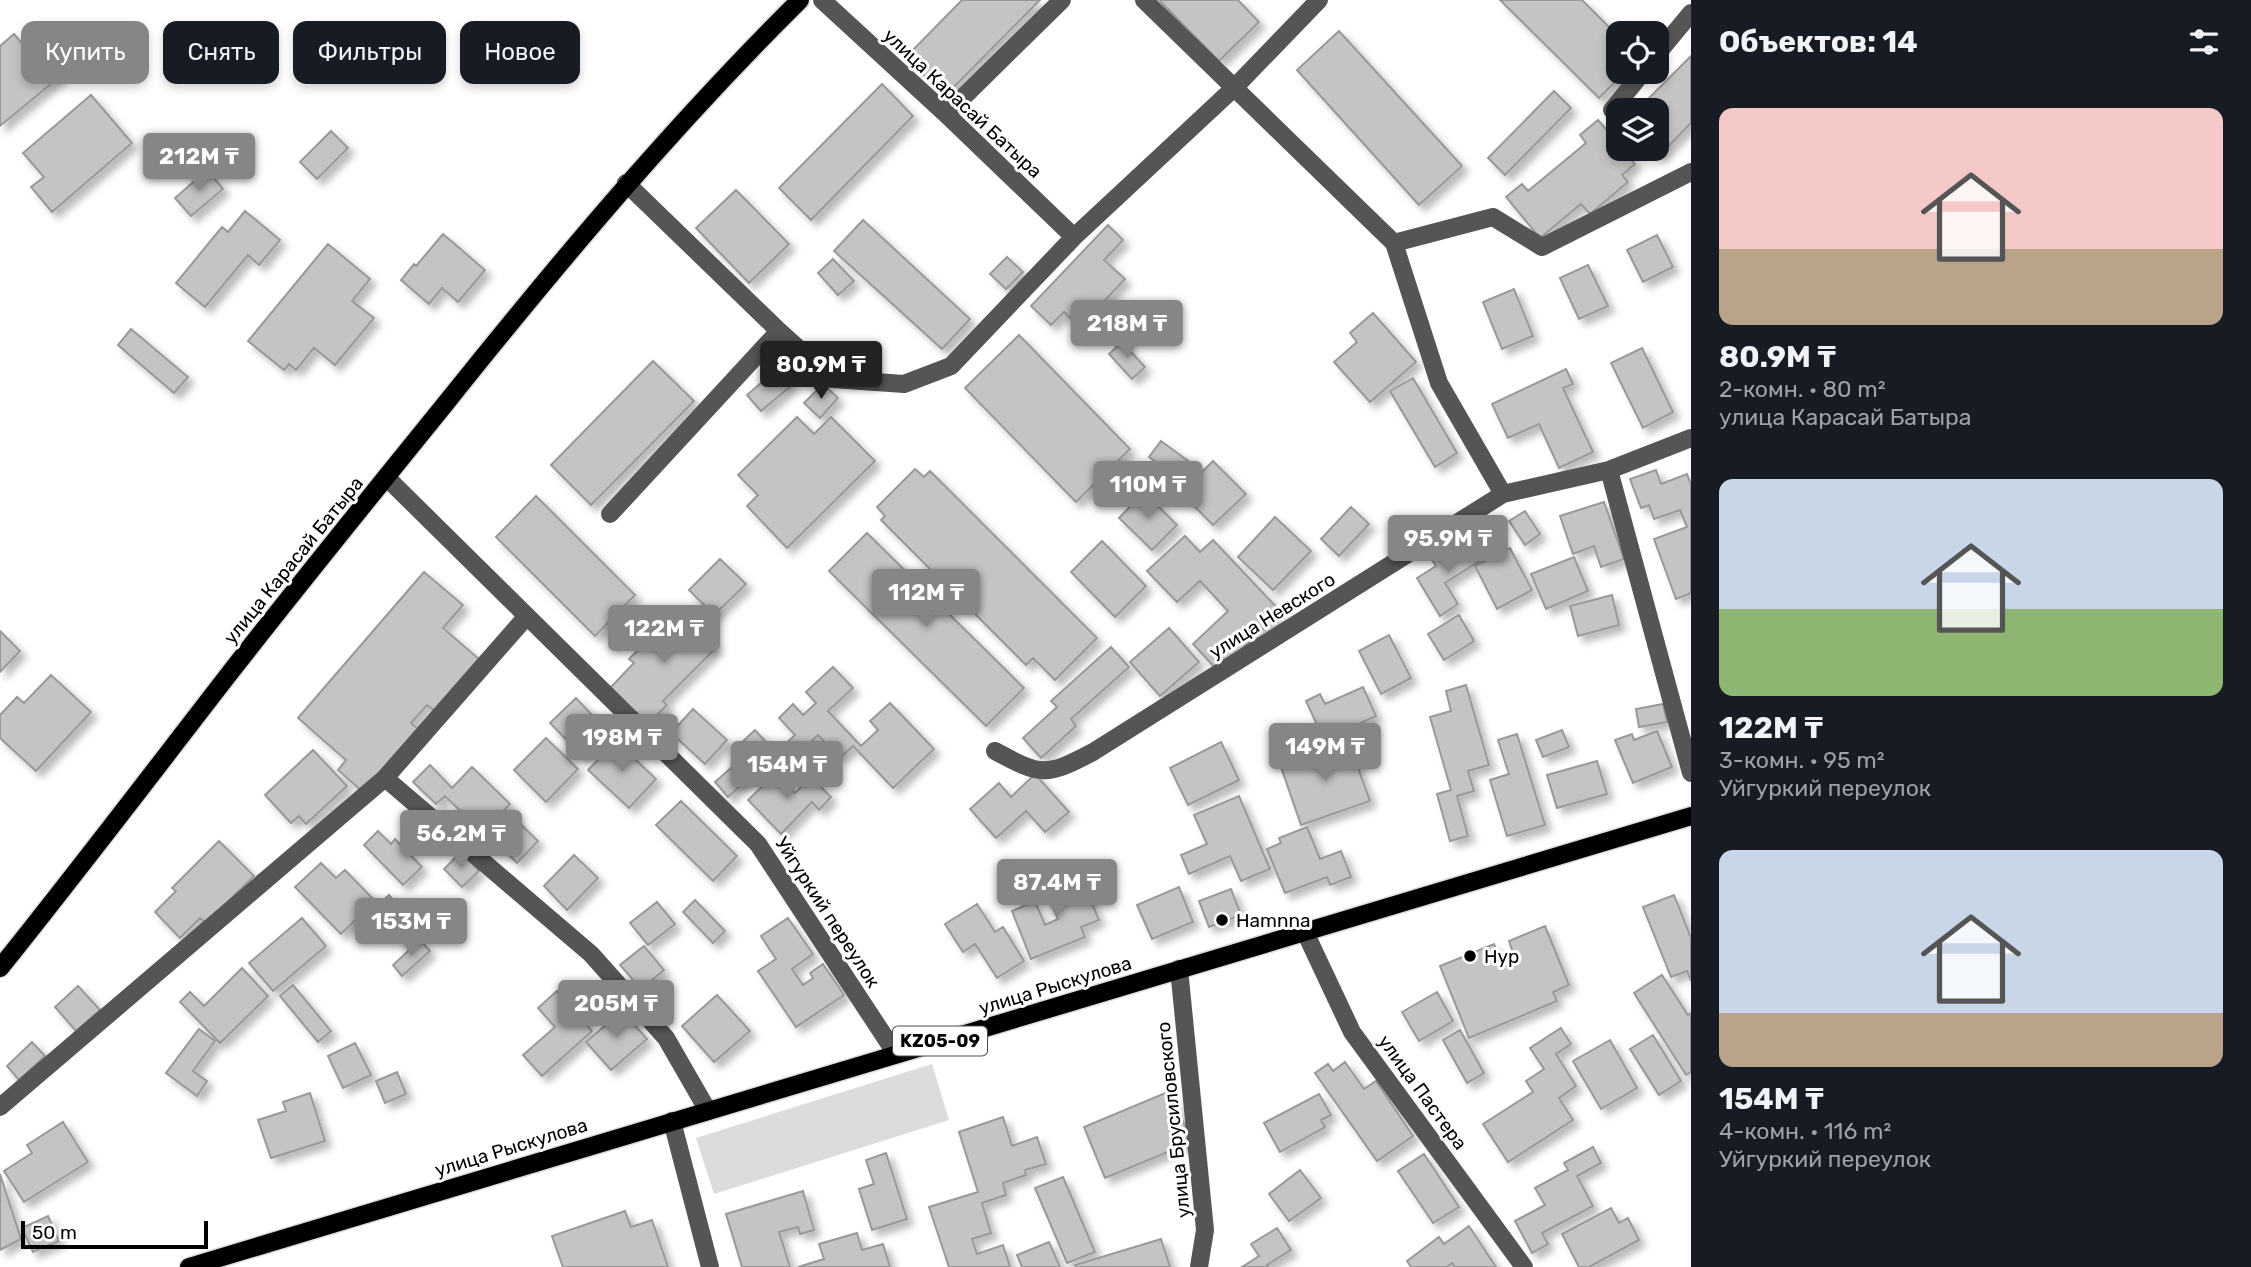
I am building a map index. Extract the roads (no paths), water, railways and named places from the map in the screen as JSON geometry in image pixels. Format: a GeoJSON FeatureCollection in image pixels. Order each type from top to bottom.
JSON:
{"type":"FeatureCollection","features":[{"type":"Feature","properties":{"kind":"main road","name":"улица Карасай Батыра"},"geometry":{"type":"LineString","coordinates":[[0,968],[539,286],[626,183],[725,75],[800,0]]}},
{"type":"Feature","properties":{"kind":"main road","name":"улица Рыскулова"},"geometry":{"type":"LineString","coordinates":[[189,1267],[219,1262],[672,1121],[1691,816]]}},
{"type":"Feature","properties":{"kind":"street","name":"улица Карасай Батыра"},"geometry":{"type":"LineString","coordinates":[[822,0],[1074,237]]}},
{"type":"Feature","properties":{"kind":"street"},"geometry":{"type":"LineString","coordinates":[[946,114],[1062,0]]}},
{"type":"Feature","properties":{"kind":"street"},"geometry":{"type":"LineString","coordinates":[[1144,0],[1394,243],[1439,383],[1503,494]]}},
{"type":"Feature","properties":{"kind":"street"},"geometry":{"type":"LineString","coordinates":[[626,183],[832,379],[904,384],[951,366],[1074,237],[1234,88],[1319,0]]}},
{"type":"Feature","properties":{"kind":"street"},"geometry":{"type":"LineString","coordinates":[[1669,40],[1691,13]]}},
{"type":"Feature","properties":{"kind":"street"},"geometry":{"type":"LineString","coordinates":[[1622,98],[1633,84]]}},
{"type":"Feature","properties":{"kind":"street"},"geometry":{"type":"LineString","coordinates":[[1394,243],[1493,218],[1542,247],[1691,172]]}},
{"type":"Feature","properties":{"kind":"street"},"geometry":{"type":"LineString","coordinates":[[610,514],[779,331]]}},
{"type":"Feature","properties":{"kind":"street","name":"улица Невского"},"geometry":{"type":"LineString","coordinates":[[995,751],[1024,766],[1046,771],[1061,769],[1093,752],[1503,494],[1609,470],[1691,438]]}},
{"type":"Feature","properties":{"kind":"street"},"geometry":{"type":"LineString","coordinates":[[1609,470],[1691,773]]}},
{"type":"Feature","properties":{"kind":"street","name":"Уйгуркий переулок"},"geometry":{"type":"LineString","coordinates":[[386,477],[758,844],[896,1054]]}},
{"type":"Feature","properties":{"kind":"street"},"geometry":{"type":"LineString","coordinates":[[0,1107],[385,778],[527,616]]}},
{"type":"Feature","properties":{"kind":"street"},"geometry":{"type":"LineString","coordinates":[[385,778],[592,954],[666,1038],[708,1111]]}},
{"type":"Feature","properties":{"kind":"street","name":"улица Пастера"},"geometry":{"type":"LineString","coordinates":[[1305,932],[1352,1031],[1524,1267]]}},
{"type":"Feature","properties":{"kind":"street","name":"улица Брусиловского"},"geometry":{"type":"LineString","coordinates":[[1180,969],[1205,1230],[1199,1267]]}},
{"type":"Feature","properties":{"kind":"street"},"geometry":{"type":"LineString","coordinates":[[672,1121],[710,1267]]}},
{"type":"Feature","properties":{"kind":"place","name":"Hamnna"},"geometry":{"type":"Point","coordinates":[1222,920]}},
{"type":"Feature","properties":{"kind":"place","name":"Hyp"},"geometry":{"type":"Point","coordinates":[1470,956]}}]}
